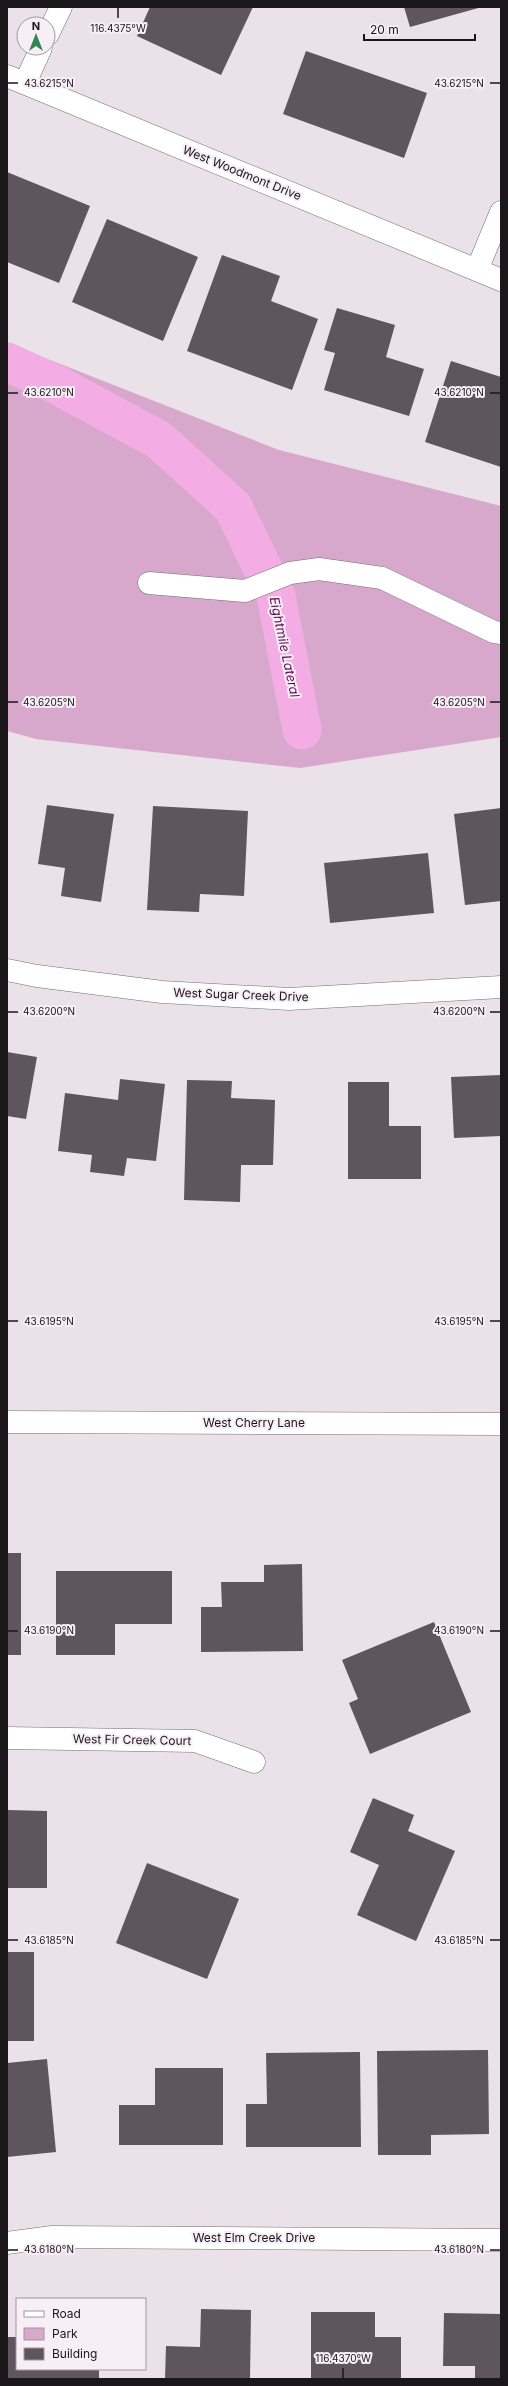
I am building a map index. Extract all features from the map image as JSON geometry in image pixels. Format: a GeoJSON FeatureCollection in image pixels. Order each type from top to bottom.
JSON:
{"type":"FeatureCollection","features":[{"type":"Feature","properties":{"kind":"street"},"geometry":{"type":"LineString","coordinates":[[56,17],[61,7]]}},
{"type":"Feature","properties":{"kind":"street"},"geometry":{"type":"LineString","coordinates":[[16,80],[36,56]]}},
{"type":"Feature","properties":{"kind":"street","name":"West Woodmont Drive"},"geometry":{"type":"LineString","coordinates":[[16,80],[501,280]]}},
{"type":"Feature","properties":{"kind":"street"},"geometry":{"type":"LineString","coordinates":[[477,270],[501,212]]}},
{"type":"Feature","properties":{"kind":"street"},"geometry":{"type":"LineString","coordinates":[[149,583],[245,591],[290,573],[319,569],[382,578],[494,632],[501,633]]}},
{"type":"Feature","properties":{"kind":"street","name":"West Sugar Creek Drive"},"geometry":{"type":"LineString","coordinates":[[7,970],[37,976],[162,992],[289,999],[501,987]]}},
{"type":"Feature","properties":{"kind":"street","name":"West Cherry Lane"},"geometry":{"type":"LineString","coordinates":[[7,1422],[501,1424]]}},
{"type":"Feature","properties":{"kind":"street","name":"West Fir Creek Court"},"geometry":{"type":"LineString","coordinates":[[7,1738],[195,1741],[254,1762]]}},
{"type":"Feature","properties":{"kind":"street","name":"West Elm Creek Drive"},"geometry":{"type":"LineString","coordinates":[[7,2243],[52,2237],[501,2240]]}},
{"type":"Feature","properties":{"kind":"green space"},"geometry":{"type":"Polygon","coordinates":[[[7,343],[279,450],[501,506],[501,737],[300,768],[36,739],[7,731],[7,343]]]}},
{"type":"Feature","properties":{"kind":"building"},"geometry":{"type":"Polygon","coordinates":[[[150,7],[253,7],[221,75],[137,36],[150,7]]]}},
{"type":"Feature","properties":{"kind":"building"},"geometry":{"type":"Polygon","coordinates":[[[404,7],[482,7],[410,27],[404,7]]]}},
{"type":"Feature","properties":{"kind":"building"},"geometry":{"type":"Polygon","coordinates":[[[306,51],[427,93],[404,158],[283,114],[306,51]]]}},
{"type":"Feature","properties":{"kind":"building"},"geometry":{"type":"Polygon","coordinates":[[[7,172],[90,206],[59,283],[7,262],[7,172]]]}},
{"type":"Feature","properties":{"kind":"building"},"geometry":{"type":"Polygon","coordinates":[[[107,219],[198,257],[163,341],[72,302],[107,219]]]}},
{"type":"Feature","properties":{"kind":"building"},"geometry":{"type":"Polygon","coordinates":[[[222,255],[280,276],[271,301],[318,319],[292,390],[187,351],[222,255]]]}},
{"type":"Feature","properties":{"kind":"building"},"geometry":{"type":"Polygon","coordinates":[[[337,308],[395,325],[386,357],[424,369],[409,416],[324,390],[335,353],[324,350],[337,308]]]}},
{"type":"Feature","properties":{"kind":"building"},"geometry":{"type":"Polygon","coordinates":[[[451,361],[501,377],[501,467],[425,442],[451,361]]]}},
{"type":"Feature","properties":{"kind":"building"},"geometry":{"type":"Polygon","coordinates":[[[47,805],[114,814],[101,902],[61,896],[65,868],[38,864],[47,805]]]}},
{"type":"Feature","properties":{"kind":"building"},"geometry":{"type":"Polygon","coordinates":[[[153,806],[248,811],[244,896],[200,894],[199,912],[147,910],[153,806]]]}},
{"type":"Feature","properties":{"kind":"building"},"geometry":{"type":"Polygon","coordinates":[[[501,808],[501,901],[465,905],[454,814],[501,808]]]}},
{"type":"Feature","properties":{"kind":"building"},"geometry":{"type":"Polygon","coordinates":[[[428,853],[434,913],[330,923],[324,863],[428,853]]]}},
{"type":"Feature","properties":{"kind":"building"},"geometry":{"type":"Polygon","coordinates":[[[7,1052],[37,1057],[26,1119],[7,1116],[7,1052]]]}},
{"type":"Feature","properties":{"kind":"building"},"geometry":{"type":"Polygon","coordinates":[[[501,1075],[501,1136],[454,1138],[451,1077],[501,1075]]]}},
{"type":"Feature","properties":{"kind":"building"},"geometry":{"type":"Polygon","coordinates":[[[120,1079],[165,1084],[156,1161],[127,1158],[124,1176],[90,1172],[92,1155],[58,1151],[65,1093],[118,1100],[120,1079]]]}},
{"type":"Feature","properties":{"kind":"building"},"geometry":{"type":"Polygon","coordinates":[[[187,1080],[232,1081],[231,1098],[275,1100],[273,1165],[241,1165],[240,1202],[184,1200],[187,1080]]]}},
{"type":"Feature","properties":{"kind":"building"},"geometry":{"type":"Polygon","coordinates":[[[348,1082],[389,1082],[389,1126],[421,1126],[421,1179],[348,1179],[348,1082]]]}},
{"type":"Feature","properties":{"kind":"building"},"geometry":{"type":"Polygon","coordinates":[[[7,1553],[21,1553],[21,1655],[7,1655],[7,1553]]]}},
{"type":"Feature","properties":{"kind":"building"},"geometry":{"type":"Polygon","coordinates":[[[302,1564],[303,1651],[201,1652],[201,1607],[222,1607],[221,1582],[264,1582],[264,1565],[302,1564]]]}},
{"type":"Feature","properties":{"kind":"building"},"geometry":{"type":"Polygon","coordinates":[[[56,1571],[172,1571],[172,1624],[115,1624],[115,1655],[56,1655],[56,1571]]]}},
{"type":"Feature","properties":{"kind":"building"},"geometry":{"type":"Polygon","coordinates":[[[434,1622],[471,1712],[370,1754],[349,1703],[358,1699],[342,1660],[434,1622]]]}},
{"type":"Feature","properties":{"kind":"building"},"geometry":{"type":"Polygon","coordinates":[[[373,1798],[414,1815],[408,1831],[455,1851],[416,1941],[357,1915],[379,1865],[350,1852],[373,1798]]]}},
{"type":"Feature","properties":{"kind":"building"},"geometry":{"type":"Polygon","coordinates":[[[7,1810],[47,1811],[47,1888],[7,1888],[7,1810]]]}},
{"type":"Feature","properties":{"kind":"building"},"geometry":{"type":"Polygon","coordinates":[[[147,1863],[239,1899],[207,1979],[116,1943],[147,1863]]]}},
{"type":"Feature","properties":{"kind":"building"},"geometry":{"type":"Polygon","coordinates":[[[7,1952],[34,1952],[34,2041],[7,2041],[7,1952]]]}},
{"type":"Feature","properties":{"kind":"building"},"geometry":{"type":"Polygon","coordinates":[[[488,2050],[489,2134],[431,2135],[431,2155],[378,2155],[377,2051],[488,2050]]]}},
{"type":"Feature","properties":{"kind":"building"},"geometry":{"type":"Polygon","coordinates":[[[360,2052],[361,2147],[246,2147],[246,2104],[267,2104],[266,2053],[360,2052]]]}},
{"type":"Feature","properties":{"kind":"building"},"geometry":{"type":"Polygon","coordinates":[[[47,2059],[56,2152],[7,2157],[7,2063],[47,2059]]]}},
{"type":"Feature","properties":{"kind":"building"},"geometry":{"type":"Polygon","coordinates":[[[155,2068],[223,2068],[223,2145],[119,2145],[119,2105],[155,2105],[155,2068]]]}},
{"type":"Feature","properties":{"kind":"building"},"geometry":{"type":"Polygon","coordinates":[[[201,2309],[251,2310],[250,2379],[165,2379],[166,2346],[200,2347],[201,2309]]]}},
{"type":"Feature","properties":{"kind":"building"},"geometry":{"type":"Polygon","coordinates":[[[311,2312],[375,2312],[375,2337],[401,2337],[401,2379],[311,2379],[311,2312]]]}},
{"type":"Feature","properties":{"kind":"building"},"geometry":{"type":"Polygon","coordinates":[[[444,2313],[501,2314],[501,2379],[475,2379],[475,2366],[443,2366],[444,2313]]]}},
{"type":"Feature","properties":{"kind":"building"},"geometry":{"type":"Polygon","coordinates":[[[7,2337],[16,2337],[16,2370],[99,2370],[99,2379],[7,2379],[7,2337]]]}},
{"type":"Feature","properties":{"kind":"waterway","name":"Eightmile Lateral"},"geometry":{"type":"LineString","coordinates":[[7,362],[57,385],[159,440],[233,507],[276,596],[302,730]]}}]}
